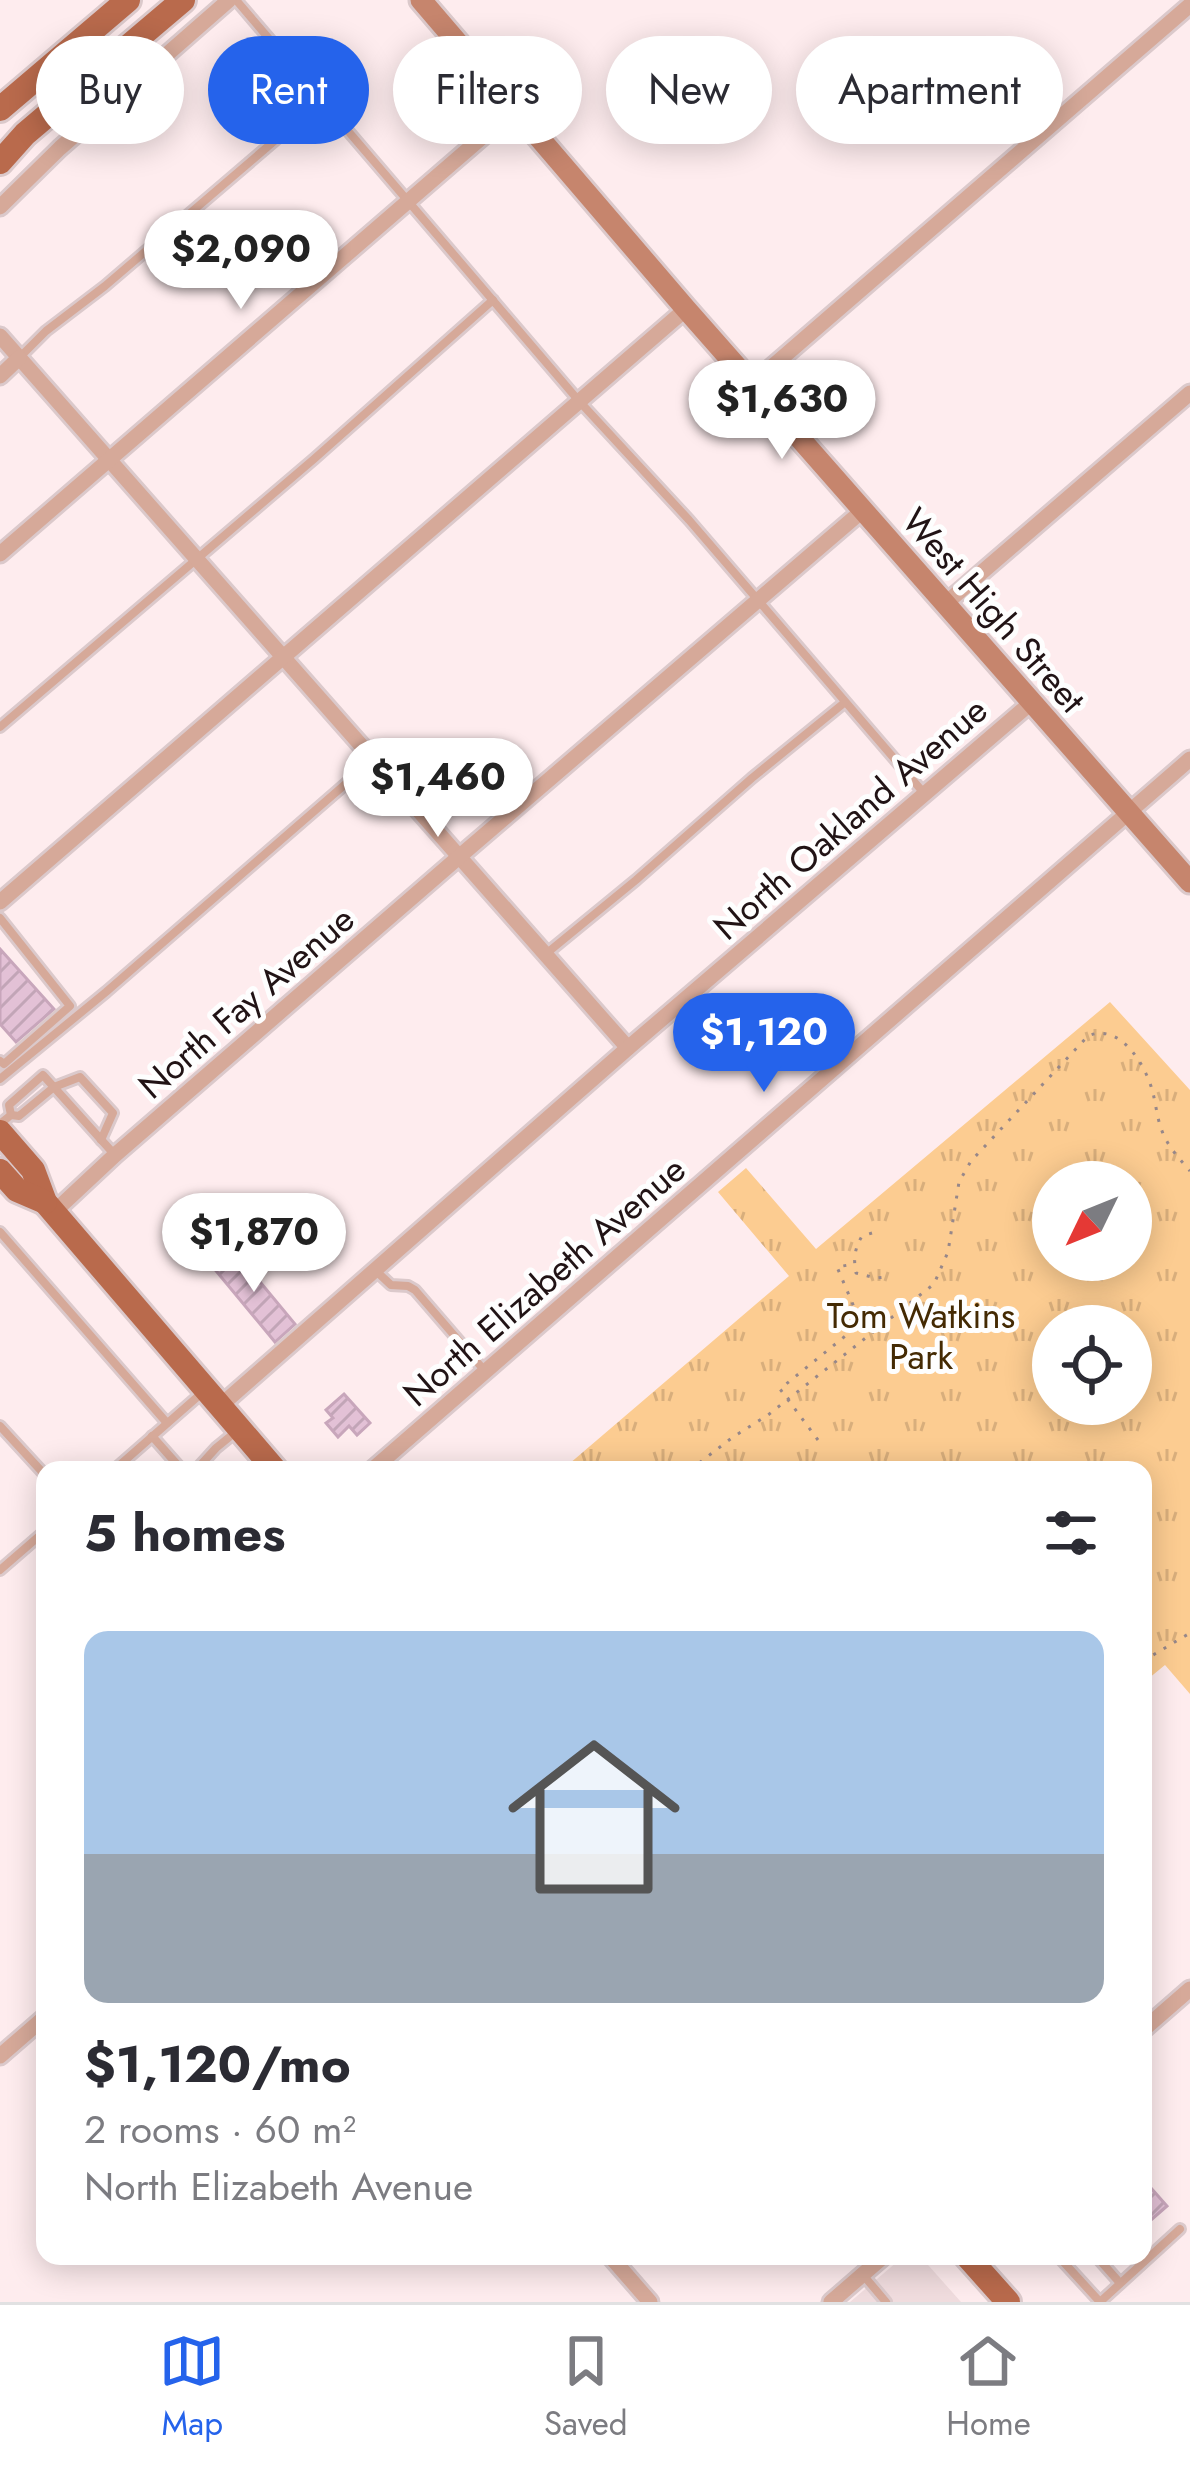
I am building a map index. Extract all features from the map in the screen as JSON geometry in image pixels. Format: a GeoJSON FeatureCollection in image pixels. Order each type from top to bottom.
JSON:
{"type":"FeatureCollection","features":[{"type":"Feature","properties":{"kind":"main road"},"geometry":{"type":"LineString","coordinates":[[0,110],[128,0]]}},
{"type":"Feature","properties":{"kind":"main road"},"geometry":{"type":"LineString","coordinates":[[0,162],[25,134],[183,0]]}},
{"type":"Feature","properties":{"kind":"main road"},"geometry":{"type":"LineString","coordinates":[[4,1124],[33,1170],[49,1208],[267,1461]]}},
{"type":"Feature","properties":{"kind":"main road"},"geometry":{"type":"LineString","coordinates":[[4,1184],[49,1208]]}},
{"type":"Feature","properties":{"kind":"main road"},"geometry":{"type":"LineString","coordinates":[[975,2265],[1008,2302]]}},
{"type":"Feature","properties":{"kind":"street"},"geometry":{"type":"LineString","coordinates":[[0,207],[60,148],[232,0]]}},
{"type":"Feature","properties":{"kind":"street","name":"West High Street"},"geometry":{"type":"LineString","coordinates":[[421,0],[453,36]]}},
{"type":"Feature","properties":{"kind":"street"},"geometry":{"type":"LineString","coordinates":[[752,384],[1190,5]]}},
{"type":"Feature","properties":{"kind":"street"},"geometry":{"type":"LineString","coordinates":[[0,554],[474,144]]}},
{"type":"Feature","properties":{"kind":"street","name":"West High Street"},"geometry":{"type":"LineString","coordinates":[[546,144],[1190,882]]}},
{"type":"Feature","properties":{"kind":"street"},"geometry":{"type":"LineString","coordinates":[[0,902],[686,309]]}},
{"type":"Feature","properties":{"kind":"street"},"geometry":{"type":"LineString","coordinates":[[0,336],[628,1048]]}},
{"type":"Feature","properties":{"kind":"street"},"geometry":{"type":"LineString","coordinates":[[0,376],[19,358]]}},
{"type":"Feature","properties":{"kind":"street"},"geometry":{"type":"LineString","coordinates":[[945,604],[1190,393]]}},
{"type":"Feature","properties":{"kind":"street","name":"North Fay Avenue"},"geometry":{"type":"LineString","coordinates":[[49,1208],[862,511]]}},
{"type":"Feature","properties":{"kind":"street","name":"North Oakland Avenue"},"geometry":{"type":"LineString","coordinates":[[212,1398],[375,1270],[1032,702]]}},
{"type":"Feature","properties":{"kind":"street","name":"North Elizabeth Avenue"},"geometry":{"type":"LineString","coordinates":[[382,1461],[1190,759]]}},
{"type":"Feature","properties":{"kind":"street"},"geometry":{"type":"LineString","coordinates":[[1152,2022],[1190,1989]]}},
{"type":"Feature","properties":{"kind":"street"},"geometry":{"type":"LineString","coordinates":[[0,2056],[36,2025]]}},
{"type":"Feature","properties":{"kind":"street"},"geometry":{"type":"LineString","coordinates":[[618,2265],[650,2302]]}},
{"type":"Feature","properties":{"kind":"street"},"geometry":{"type":"LineString","coordinates":[[831,2302],[874,2265]]}},
{"type":"Feature","properties":{"kind":"lane"},"geometry":{"type":"LineString","coordinates":[[232,0],[264,36]]}},
{"type":"Feature","properties":{"kind":"lane"},"geometry":{"type":"LineString","coordinates":[[19,358],[271,144]]}},
{"type":"Feature","properties":{"kind":"lane"},"geometry":{"type":"LineString","coordinates":[[358,144],[925,794]]}},
{"type":"Feature","properties":{"kind":"lane"},"geometry":{"type":"LineString","coordinates":[[0,727],[493,300]]}},
{"type":"Feature","properties":{"kind":"lane"},"geometry":{"type":"LineString","coordinates":[[545,954],[844,703]]}},
{"type":"Feature","properties":{"kind":"lane"},"geometry":{"type":"LineString","coordinates":[[0,1079],[373,760]]}},
{"type":"Feature","properties":{"kind":"lane"},"geometry":{"type":"LineString","coordinates":[[0,918],[70,1006],[4,1064],[0,1061]]}},
{"type":"Feature","properties":{"kind":"lane"},"geometry":{"type":"LineString","coordinates":[[4,1124],[9,1105],[43,1076],[115,1155]]}},
{"type":"Feature","properties":{"kind":"lane"},"geometry":{"type":"LineString","coordinates":[[4,1124],[54,1087],[80,1077],[113,1113],[101,1140]]}},
{"type":"Feature","properties":{"kind":"lane"},"geometry":{"type":"LineString","coordinates":[[0,1232],[167,1423]]}},
{"type":"Feature","properties":{"kind":"lane"},"geometry":{"type":"LineString","coordinates":[[375,1270],[391,1285],[415,1290],[485,1372]]}},
{"type":"Feature","properties":{"kind":"lane"},"geometry":{"type":"LineString","coordinates":[[124,1461],[167,1423],[212,1398]]}},
{"type":"Feature","properties":{"kind":"lane"},"geometry":{"type":"LineString","coordinates":[[0,1426],[36,1465]]}},
{"type":"Feature","properties":{"kind":"lane"},"geometry":{"type":"LineString","coordinates":[[204,1461],[239,1429]]}},
{"type":"Feature","properties":{"kind":"lane"},"geometry":{"type":"LineString","coordinates":[[152,1436],[174,1461]]}},
{"type":"Feature","properties":{"kind":"lane"},"geometry":{"type":"LineString","coordinates":[[0,1570],[36,1539]]}},
{"type":"Feature","properties":{"kind":"lane"},"geometry":{"type":"LineString","coordinates":[[1152,2254],[1180,2229]]}},
{"type":"Feature","properties":{"kind":"lane"},"geometry":{"type":"LineString","coordinates":[[1066,2265],[1100,2302],[1140,2265]]}},
{"type":"Feature","properties":{"kind":"lane"},"geometry":{"type":"LineString","coordinates":[[1104,2265],[1120,2283]]}},
{"type":"Feature","properties":{"kind":"lane"},"geometry":{"type":"LineString","coordinates":[[862,2275],[886,2302]]}},
{"type":"Feature","properties":{"kind":"path"},"geometry":{"type":"LineString","coordinates":[[703,1461],[934,1285],[948,1252],[959,1182],[970,1161],[1088,1036],[1109,1033],[1131,1051],[1152,1089],[1165,1138],[1190,1171]]}},
{"type":"Feature","properties":{"kind":"path"},"geometry":{"type":"LineString","coordinates":[[872,1233],[862,1236],[857,1245],[856,1273],[885,1277]]}},
{"type":"Feature","properties":{"kind":"path"},"geometry":{"type":"LineString","coordinates":[[818,1440],[780,1389],[865,1320],[854,1307],[837,1267],[854,1264]]}},
{"type":"Feature","properties":{"kind":"path"},"geometry":{"type":"LineString","coordinates":[[1152,1656],[1190,1633]]}},
{"type":"Feature","properties":{"kind":"shaded area"},"geometry":{"type":"Polygon","coordinates":[[[893,2265],[928,2265],[961,2302],[850,2302],[893,2265]]]}},
{"type":"Feature","properties":{"kind":"green space","name":"Tom Watkins Park"},"geometry":{"type":"Polygon","coordinates":[[[1110,1002],[1190,1090],[1190,1694],[1165,1665],[1152,1676],[1152,1461],[573,1461],[789,1276],[718,1192],[746,1168],[816,1249],[1110,1002]]]}},
{"type":"Feature","properties":{"kind":"building"},"geometry":{"type":"Polygon","coordinates":[[[0,949],[54,1009],[16,1042],[0,1024],[0,949]]]}},
{"type":"Feature","properties":{"kind":"building"},"geometry":{"type":"Polygon","coordinates":[[[232,1248],[295,1324],[275,1342],[212,1266],[232,1248]]]}},
{"type":"Feature","properties":{"kind":"building"},"geometry":{"type":"Polygon","coordinates":[[[344,1394],[370,1423],[357,1435],[349,1426],[338,1437],[326,1423],[333,1418],[326,1410],[344,1394]]]}},
{"type":"Feature","properties":{"kind":"building"},"geometry":{"type":"Polygon","coordinates":[[[1152,2189],[1167,2206],[1152,2219],[1152,2189]]]}}]}
